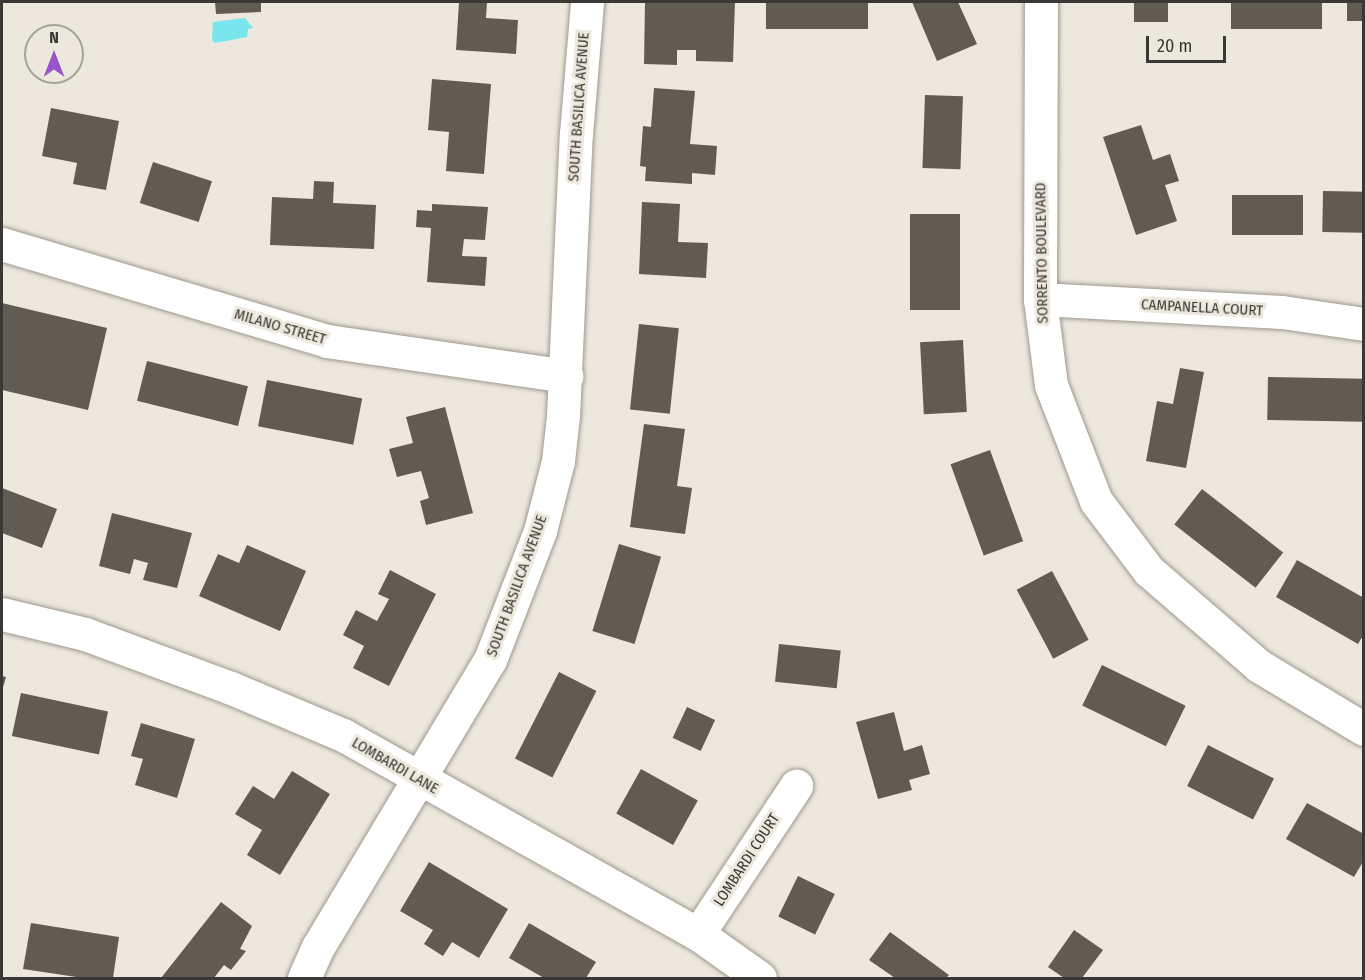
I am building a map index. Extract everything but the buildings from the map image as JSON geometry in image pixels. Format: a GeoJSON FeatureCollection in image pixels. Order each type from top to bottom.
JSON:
{"type":"FeatureCollection","features":[{"type":"Feature","properties":{"kind":"street","name":"SOUTH BASILICA AVENUE"},"geometry":{"type":"LineString","coordinates":[[304,978],[318,947],[420,781],[490,660],[540,531],[558,461],[566,376],[576,134],[587,2]]}},
{"type":"Feature","properties":{"kind":"street","name":"SORRENTO BOULEVARD"},"geometry":{"type":"LineString","coordinates":[[1041,2],[1040,299],[1051,385],[1096,501],[1149,571],[1251,658],[1364,729]]}},
{"type":"Feature","properties":{"kind":"street","name":"MILANO STREET"},"geometry":{"type":"LineString","coordinates":[[2,244],[327,341],[566,376]]}},
{"type":"Feature","properties":{"kind":"street","name":"CAMPANELLA COURT"},"geometry":{"type":"LineString","coordinates":[[1040,299],[1282,312],[1364,324]]}},
{"type":"Feature","properties":{"kind":"street","name":"LOMBARDI LANE"},"geometry":{"type":"LineString","coordinates":[[2,614],[86,634],[231,688],[343,735],[420,781],[698,934],[760,978]]}},
{"type":"Feature","properties":{"kind":"street","name":"LOMBARDI COURT"},"geometry":{"type":"LineString","coordinates":[[698,934],[796,786]]}},
{"type":"Feature","properties":{"kind":"water"},"geometry":{"type":"Polygon","coordinates":[[[245,18],[253,28],[248,29],[247,37],[215,43],[212,40],[213,22],[245,18]]]}}]}
